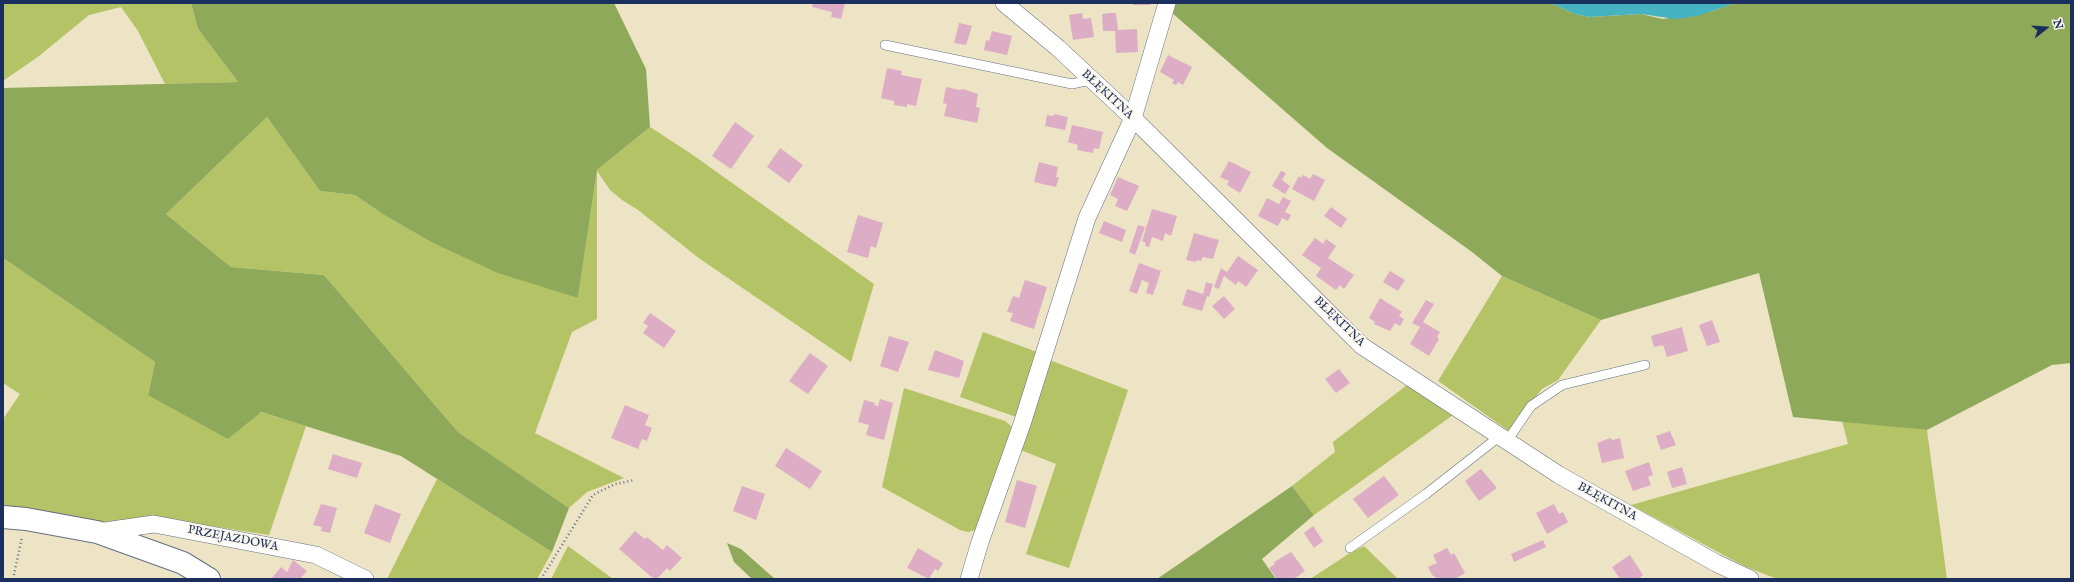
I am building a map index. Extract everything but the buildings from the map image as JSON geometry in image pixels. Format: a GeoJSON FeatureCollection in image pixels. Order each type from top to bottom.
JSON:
{"type":"FeatureCollection","features":[{"type":"Feature","properties":{"kind":"street","name":"BŁĘKITNA"},"geometry":{"type":"LineString","coordinates":[[1004,3],[1058,48],[1090,80],[1133,118],[1362,346],[1559,475],[1716,563],[1750,579]]}},
{"type":"Feature","properties":{"kind":"street"},"geometry":{"type":"LineString","coordinates":[[969,579],[980,542],[1022,424],[1087,218],[1133,118],[1167,3]]}},
{"type":"Feature","properties":{"kind":"street"},"geometry":{"type":"LineString","coordinates":[[3,517],[26,519],[97,532],[183,563],[209,579]]}},
{"type":"Feature","properties":{"kind":"street","name":"PRZEJAZDOWA"},"geometry":{"type":"LineString","coordinates":[[97,532],[154,524],[316,555],[365,579]]}},
{"type":"Feature","properties":{"kind":"lane"},"geometry":{"type":"LineString","coordinates":[[885,45],[1072,84],[1090,80]]}},
{"type":"Feature","properties":{"kind":"lane"},"geometry":{"type":"LineString","coordinates":[[1350,548],[1504,439],[1531,406],[1562,385],[1645,365]]}},
{"type":"Feature","properties":{"kind":"path"},"geometry":{"type":"LineString","coordinates":[[541,579],[593,495],[615,484],[635,480]]}},
{"type":"Feature","properties":{"kind":"path"},"geometry":{"type":"LineString","coordinates":[[13,579],[26,519]]}},
{"type":"Feature","properties":{"kind":"green space"},"geometry":{"type":"Polygon","coordinates":[[[3,3],[191,3],[198,29],[238,82],[165,84],[138,31],[121,7],[89,15],[39,56],[3,81],[3,3]]]}},
{"type":"Feature","properties":{"kind":"green space"},"geometry":{"type":"Polygon","coordinates":[[[191,3],[614,3],[646,69],[650,127],[597,170],[578,298],[498,273],[431,242],[384,215],[355,195],[320,191],[267,117],[166,214],[231,267],[324,275],[458,432],[569,508],[552,552],[401,456],[261,412],[228,439],[148,395],[155,362],[3,258],[3,88],[238,82],[198,29],[191,3]]]}},
{"type":"Feature","properties":{"kind":"green space"},"geometry":{"type":"Polygon","coordinates":[[[1176,3],[1551,3],[1575,14],[1590,17],[1641,14],[1663,19],[1712,11],[1736,3],[2071,3],[2071,363],[2052,365],[1927,430],[1793,417],[1759,273],[1601,320],[1502,276],[1472,252],[1327,148],[1171,12],[1176,3]]]}},
{"type":"Feature","properties":{"kind":"green space"},"geometry":{"type":"Polygon","coordinates":[[[267,117],[320,191],[355,195],[384,215],[431,242],[578,298],[597,170],[650,127],[690,153],[874,284],[851,362],[700,259],[610,190],[597,171],[597,319],[572,332],[535,433],[624,478],[587,492],[569,508],[458,432],[324,275],[231,267],[166,214],[267,117]]]}},
{"type":"Feature","properties":{"kind":"green space"},"geometry":{"type":"Polygon","coordinates":[[[3,258],[155,362],[148,394],[260,412],[306,426],[269,535],[153,517],[106,524],[3,509],[3,419],[20,394],[3,383],[3,258]]]}},
{"type":"Feature","properties":{"kind":"green space"},"geometry":{"type":"Polygon","coordinates":[[[1502,276],[1601,320],[1558,380],[1542,389],[1509,431],[1438,381],[1502,276]]]}},
{"type":"Feature","properties":{"kind":"green space"},"geometry":{"type":"Polygon","coordinates":[[[983,332],[1037,352],[1016,417],[960,397],[983,332]]]}},
{"type":"Feature","properties":{"kind":"green space"},"geometry":{"type":"Polygon","coordinates":[[[1047,359],[1128,390],[1069,568],[1026,554],[1056,464],[1018,449],[1047,359]]]}},
{"type":"Feature","properties":{"kind":"green space"},"geometry":{"type":"Polygon","coordinates":[[[1407,385],[1453,415],[1314,515],[1292,486],[1335,452],[1333,442],[1407,385]]]}},
{"type":"Feature","properties":{"kind":"green space"},"geometry":{"type":"Polygon","coordinates":[[[904,388],[1005,421],[1011,426],[1013,432],[976,530],[968,532],[960,530],[882,487],[904,388]]]}},
{"type":"Feature","properties":{"kind":"green space"},"geometry":{"type":"Polygon","coordinates":[[[1842,421],[1927,430],[1947,579],[1777,579],[1744,566],[1631,505],[1848,444],[1842,421]]]}},
{"type":"Feature","properties":{"kind":"green space"},"geometry":{"type":"Polygon","coordinates":[[[437,479],[552,552],[537,579],[387,579],[437,479]]]}},
{"type":"Feature","properties":{"kind":"green space"},"geometry":{"type":"Polygon","coordinates":[[[1292,486],[1314,515],[1262,559],[1276,579],[1157,579],[1292,486]]]}},
{"type":"Feature","properties":{"kind":"green space"},"geometry":{"type":"Polygon","coordinates":[[[727,543],[741,549],[775,579],[752,579],[734,562],[727,543]]]}},
{"type":"Feature","properties":{"kind":"green space"},"geometry":{"type":"Polygon","coordinates":[[[568,546],[613,579],[551,579],[568,546]]]}},
{"type":"Feature","properties":{"kind":"green space"},"geometry":{"type":"Polygon","coordinates":[[[1364,546],[1398,579],[1310,579],[1350,553],[1364,546]]]}},
{"type":"Feature","properties":{"kind":"water"},"geometry":{"type":"Polygon","coordinates":[[[1551,3],[1736,3],[1697,16],[1675,19],[1641,14],[1590,17],[1575,14],[1551,3]]]}}]}
